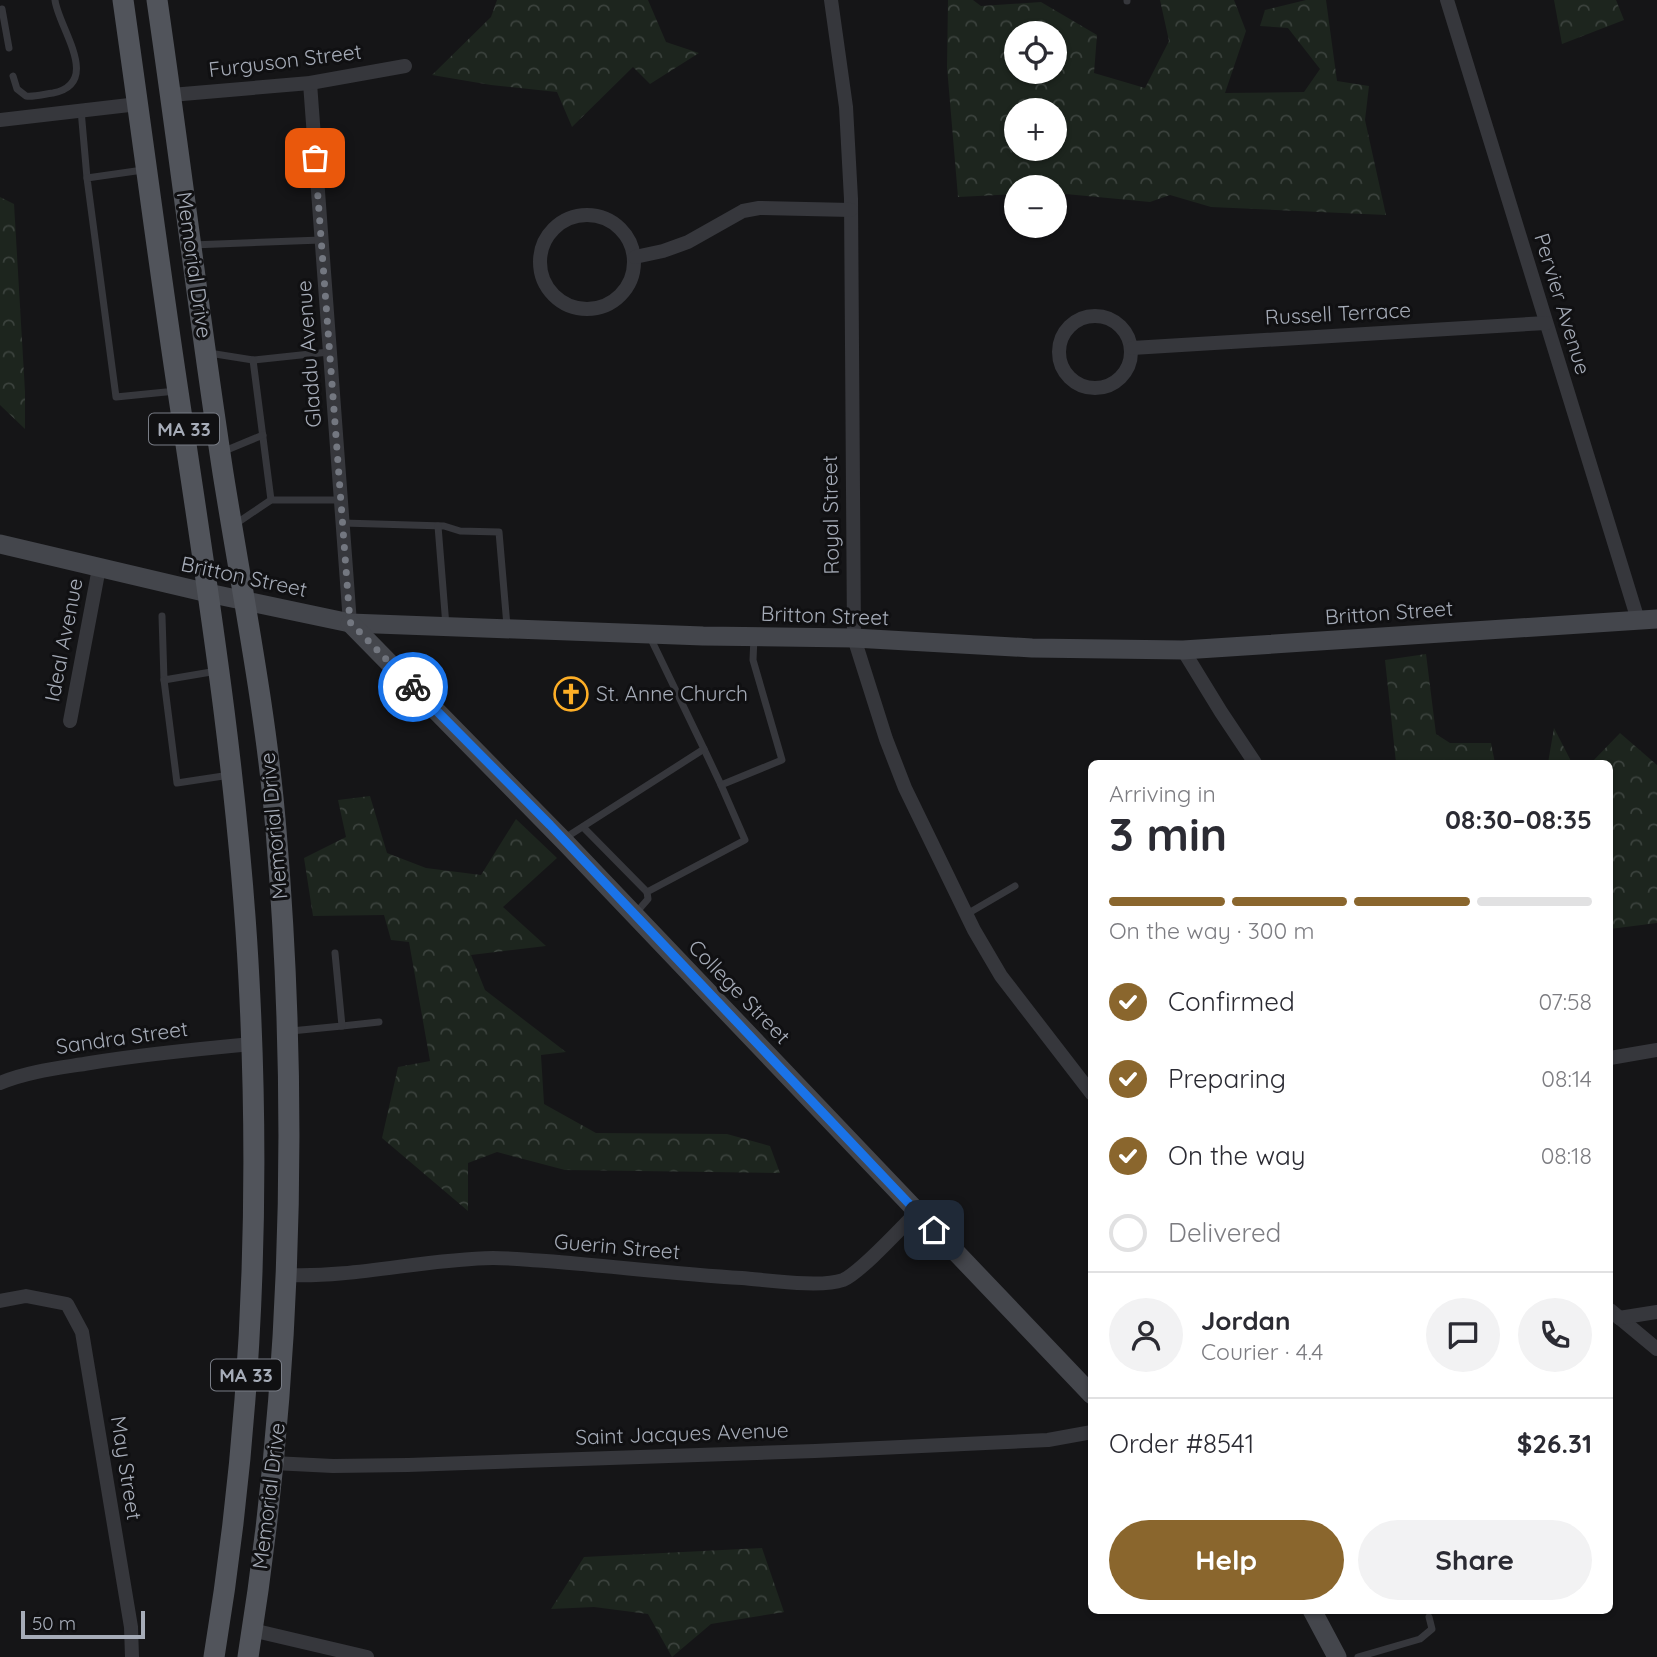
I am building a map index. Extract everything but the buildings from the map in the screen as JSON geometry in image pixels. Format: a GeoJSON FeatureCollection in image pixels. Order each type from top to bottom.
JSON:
{"type":"FeatureCollection","features":[{"type":"Feature","properties":{"kind":"main road","name":"Memorial Drive"},"geometry":{"type":"LineString","coordinates":[[123,0],[208,593],[231,775],[244,903],[252,1044],[254,1198],[248,1342],[236,1491],[214,1657]]}},
{"type":"Feature","properties":{"kind":"main road","name":"Memorial Drive"},"geometry":{"type":"LineString","coordinates":[[157,0],[220,453],[262,712],[274,804],[281,890],[287,1031],[286,1275],[281,1379],[273,1463],[248,1657]]}},
{"type":"Feature","properties":{"kind":"street","name":"Royal Street"},"geometry":{"type":"LineString","coordinates":[[831,0],[846,107],[851,210],[853,638],[905,788],[974,930],[1001,976],[1088,1089]]}},
{"type":"Feature","properties":{"kind":"street","name":"Pervier Avenue"},"geometry":{"type":"LineString","coordinates":[[1447,0],[1546,323],[1648,619]]}},
{"type":"Feature","properties":{"kind":"street","name":"Furguson Street"},"geometry":{"type":"LineString","coordinates":[[171,95],[310,83],[405,66]]}},
{"type":"Feature","properties":{"kind":"street","name":"Gladdu Avenue"},"geometry":{"type":"LineString","coordinates":[[310,83],[350,622]]}},
{"type":"Feature","properties":{"kind":"street"},"geometry":{"type":"LineString","coordinates":[[0,120],[138,104]]}},
{"type":"Feature","properties":{"kind":"street"},"geometry":{"type":"LineString","coordinates":[[635,257],[688,242],[743,211],[760,208],[851,210]]}},
{"type":"Feature","properties":{"kind":"street"},"geometry":{"type":"LineString","coordinates":[[582,215],[600,217],[617,225],[629,239],[635,257],[633,275],[625,292],[611,304],[593,309],[575,308],[558,300],[546,286],[540,268],[541,250],[550,233],[564,221],[582,215]]}},
{"type":"Feature","properties":{"kind":"street"},"geometry":{"type":"LineString","coordinates":[[1089,316],[1101,316],[1122,327],[1132,348],[1131,360],[1118,380],[1096,388],[1073,380],[1060,361],[1059,349],[1068,327],[1089,316]]}},
{"type":"Feature","properties":{"kind":"street","name":"Russell Terrace"},"geometry":{"type":"LineString","coordinates":[[1132,348],[1546,323]]}},
{"type":"Feature","properties":{"kind":"street","name":"Britton Street"},"geometry":{"type":"LineString","coordinates":[[0,544],[208,593],[350,622],[853,638],[1032,648],[1183,650],[1648,619]]}},
{"type":"Feature","properties":{"kind":"street","name":"Ideal Avenue"},"geometry":{"type":"LineString","coordinates":[[69,721],[99,568]]}},
{"type":"Feature","properties":{"kind":"street","name":"College Street"},"geometry":{"type":"LineString","coordinates":[[350,622],[563,839],[917,1212],[1088,1387]]}},
{"type":"Feature","properties":{"kind":"street"},"geometry":{"type":"LineString","coordinates":[[1183,650],[1253,760]]}},
{"type":"Feature","properties":{"kind":"street","name":"Sandra Street"},"geometry":{"type":"LineString","coordinates":[[0,1083],[36,1071],[183,1050],[252,1044]]}},
{"type":"Feature","properties":{"kind":"street"},"geometry":{"type":"LineString","coordinates":[[1613,1057],[1657,1050]]}},
{"type":"Feature","properties":{"kind":"street","name":"Guerin Street"},"geometry":{"type":"LineString","coordinates":[[286,1275],[327,1275],[464,1259],[496,1258],[697,1276],[815,1283],[843,1279],[862,1266],[917,1212]]}},
{"type":"Feature","properties":{"kind":"street","name":"May Street"},"geometry":{"type":"LineString","coordinates":[[0,1301],[26,1296],[67,1304],[82,1332],[131,1627],[132,1657]]}},
{"type":"Feature","properties":{"kind":"street"},"geometry":{"type":"LineString","coordinates":[[1615,1314],[1657,1312]]}},
{"type":"Feature","properties":{"kind":"street"},"geometry":{"type":"LineString","coordinates":[[1615,1314],[1657,1349]]}},
{"type":"Feature","properties":{"kind":"street","name":"Saint Jacques Avenue"},"geometry":{"type":"LineString","coordinates":[[273,1463],[333,1466],[408,1465],[814,1451],[1048,1440],[1088,1433]]}},
{"type":"Feature","properties":{"kind":"street"},"geometry":{"type":"LineString","coordinates":[[1314,1614],[1337,1657]]}},
{"type":"Feature","properties":{"kind":"street"},"geometry":{"type":"LineString","coordinates":[[252,1630],[366,1657]]}},
{"type":"Feature","properties":{"kind":"lane"},"geometry":{"type":"LineString","coordinates":[[13,76],[16,89],[32,97],[59,91],[74,81],[76,62],[55,0]]}},
{"type":"Feature","properties":{"kind":"lane"},"geometry":{"type":"LineString","coordinates":[[1,6],[9,48]]}},
{"type":"Feature","properties":{"kind":"lane"},"geometry":{"type":"LineString","coordinates":[[81,110],[87,178],[116,397],[178,391]]}},
{"type":"Feature","properties":{"kind":"lane"},"geometry":{"type":"LineString","coordinates":[[87,178],[147,169]]}},
{"type":"Feature","properties":{"kind":"lane"},"geometry":{"type":"LineString","coordinates":[[191,245],[321,240]]}},
{"type":"Feature","properties":{"kind":"lane"},"geometry":{"type":"LineString","coordinates":[[206,352],[253,360],[330,352]]}},
{"type":"Feature","properties":{"kind":"lane"},"geometry":{"type":"LineString","coordinates":[[253,360],[271,500]]}},
{"type":"Feature","properties":{"kind":"lane"},"geometry":{"type":"LineString","coordinates":[[220,453],[263,435]]}},
{"type":"Feature","properties":{"kind":"lane"},"geometry":{"type":"LineString","coordinates":[[232,527],[271,500],[341,500]]}},
{"type":"Feature","properties":{"kind":"lane"},"geometry":{"type":"LineString","coordinates":[[343,523],[444,526],[460,531],[499,532],[507,628]]}},
{"type":"Feature","properties":{"kind":"lane"},"geometry":{"type":"LineString","coordinates":[[438,526],[446,626]]}},
{"type":"Feature","properties":{"kind":"lane"},"geometry":{"type":"LineString","coordinates":[[162,616],[164,680],[177,783],[231,775]]}},
{"type":"Feature","properties":{"kind":"lane"},"geometry":{"type":"LineString","coordinates":[[647,892],[745,840],[649,633]]}},
{"type":"Feature","properties":{"kind":"lane"},"geometry":{"type":"LineString","coordinates":[[721,785],[782,760],[753,660],[754,636]]}},
{"type":"Feature","properties":{"kind":"lane"},"geometry":{"type":"LineString","coordinates":[[164,680],[218,671]]}},
{"type":"Feature","properties":{"kind":"lane"},"geometry":{"type":"LineString","coordinates":[[563,839],[704,749]]}},
{"type":"Feature","properties":{"kind":"lane"},"geometry":{"type":"LineString","coordinates":[[583,827],[647,892],[648,899],[635,914]]}},
{"type":"Feature","properties":{"kind":"lane"},"geometry":{"type":"LineString","coordinates":[[966,914],[1015,886]]}},
{"type":"Feature","properties":{"kind":"lane"},"geometry":{"type":"LineString","coordinates":[[335,953],[342,1026]]}},
{"type":"Feature","properties":{"kind":"lane"},"geometry":{"type":"LineString","coordinates":[[287,1031],[379,1022]]}},
{"type":"Feature","properties":{"kind":"lane"},"geometry":{"type":"LineString","coordinates":[[1358,1657],[1420,1639],[1432,1629],[1429,1617]]}},
{"type":"Feature","properties":{"kind":"green space"},"geometry":{"type":"Polygon","coordinates":[[[497,0],[648,0],[666,42],[699,53],[650,84],[633,67],[572,127],[557,92],[432,75],[491,17],[497,0]]]}},
{"type":"Feature","properties":{"kind":"green space"},"geometry":{"type":"Polygon","coordinates":[[[948,0],[973,0],[981,6],[1041,2],[1097,35],[1094,73],[1145,88],[1169,41],[1160,0],[1234,0],[1246,31],[1225,93],[1304,92],[1320,69],[1288,28],[1260,26],[1265,10],[1306,0],[1326,0],[1337,81],[1369,86],[1365,120],[1386,215],[1211,207],[1170,195],[1150,202],[1067,194],[1067,175],[1004,175],[1004,195],[958,197],[947,67],[948,0]]]}},
{"type":"Feature","properties":{"kind":"green space"},"geometry":{"type":"Polygon","coordinates":[[[1554,0],[1616,0],[1624,20],[1562,44],[1554,0]]]}},
{"type":"Feature","properties":{"kind":"green space"},"geometry":{"type":"Polygon","coordinates":[[[0,197],[14,204],[25,429],[0,405],[0,197]]]}},
{"type":"Feature","properties":{"kind":"green space"},"geometry":{"type":"Polygon","coordinates":[[[1426,654],[1436,734],[1450,743],[1491,743],[1494,760],[1396,760],[1385,660],[1426,654]]]}},
{"type":"Feature","properties":{"kind":"green space"},"geometry":{"type":"Polygon","coordinates":[[[1554,728],[1570,760],[1549,760],[1554,728]]]}},
{"type":"Feature","properties":{"kind":"green space"},"geometry":{"type":"Polygon","coordinates":[[[1620,733],[1657,765],[1657,923],[1613,929],[1613,760],[1594,760],[1620,733]]]}},
{"type":"Feature","properties":{"kind":"green space"},"geometry":{"type":"Polygon","coordinates":[[[370,796],[387,853],[426,868],[481,875],[516,819],[557,858],[503,907],[546,946],[471,955],[485,990],[566,1052],[541,1055],[544,1104],[596,1133],[727,1134],[770,1146],[780,1173],[565,1170],[497,1152],[468,1163],[468,1211],[382,1138],[398,1067],[430,1061],[409,942],[391,940],[384,915],[313,916],[304,858],[346,837],[338,800],[370,796]]]}},
{"type":"Feature","properties":{"kind":"green space"},"geometry":{"type":"Polygon","coordinates":[[[762,1548],[784,1612],[711,1624],[672,1657],[648,1614],[594,1607],[551,1609],[584,1557],[762,1548]]]}},
{"type":"Feature","properties":{"kind":"way so far"},"geometry":{"type":"LineString","coordinates":[[315,158],[350,622],[413,687]]}},
{"type":"Feature","properties":{"kind":"place","name":"St. Anne Church"},"geometry":{"type":"Point","coordinates":[571,694]}},
{"type":"Feature","properties":{"kind":"route"},"geometry":{"type":"LineString","coordinates":[[413,687],[550,825],[934,1230]]}}]}
